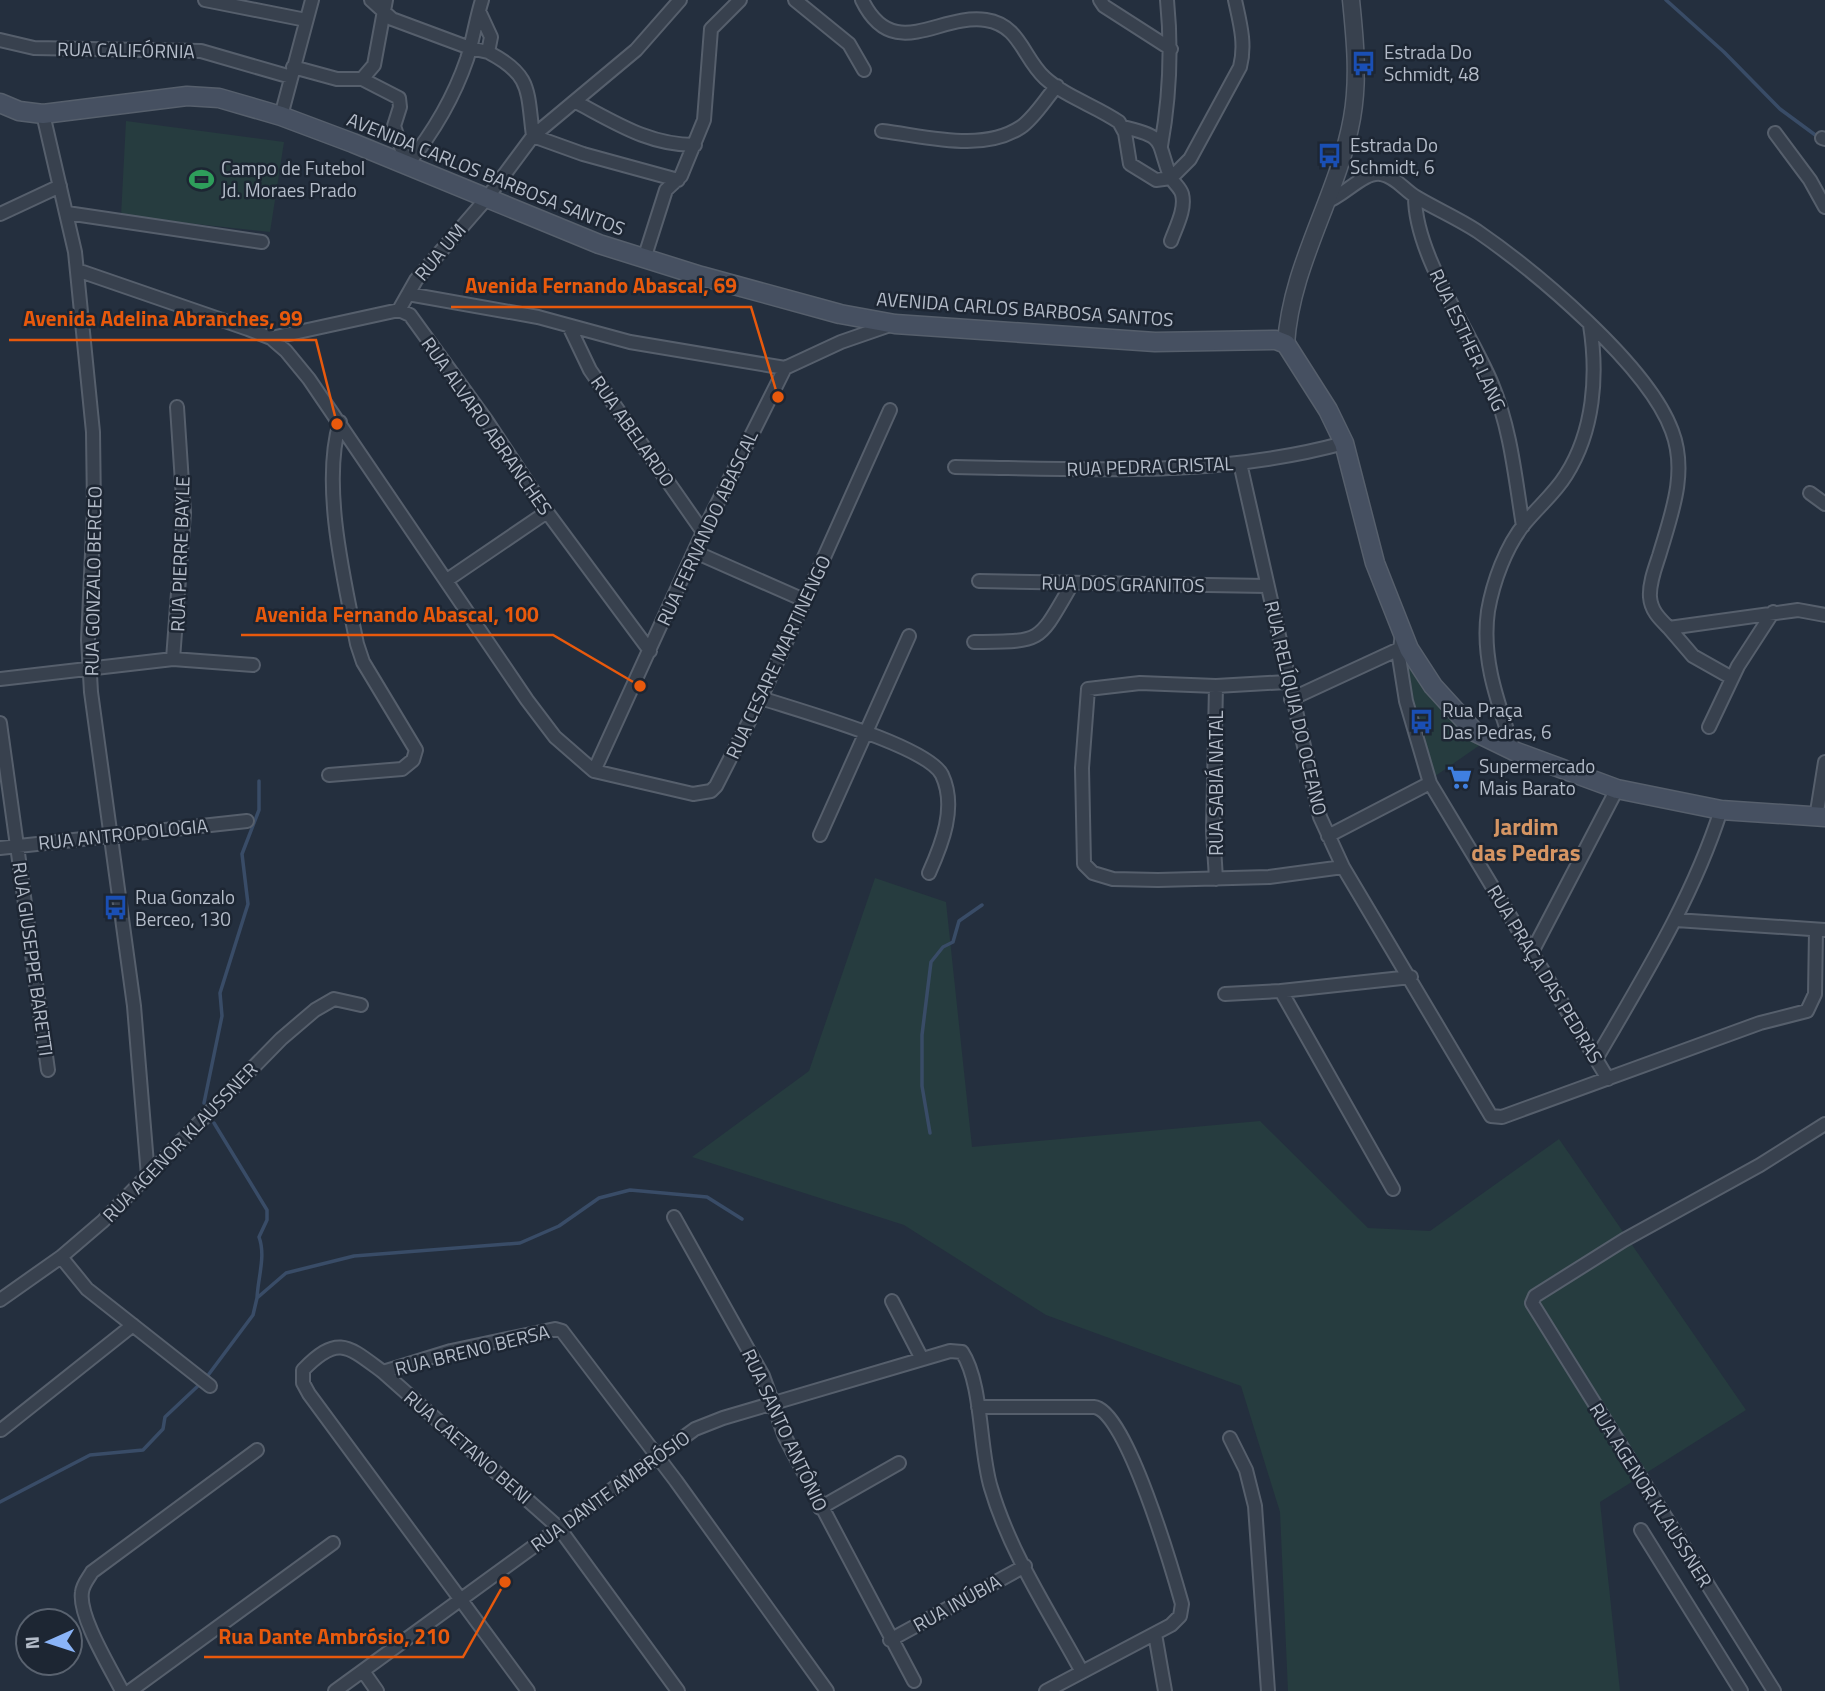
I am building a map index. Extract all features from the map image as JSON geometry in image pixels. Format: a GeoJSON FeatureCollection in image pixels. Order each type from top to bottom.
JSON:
{"type":"FeatureCollection","features":[{"type":"Feature","properties":{"kind":"main road","name":"AVENIDA CARLOS BARBOSA SANTOS"},"geometry":{"type":"LineString","coordinates":[[0,103],[19,111],[43,114],[187,96],[219,98],[281,116],[644,259],[870,326],[895,324],[1155,342],[1281,342]]}},
{"type":"Feature","properties":{"kind":"main road"},"geometry":{"type":"LineString","coordinates":[[1281,342],[1328,410],[1343,443],[1375,563],[1401,642],[1448,705],[1475,732],[1514,751],[1617,789],[1721,810],[1821,818]]}},
{"type":"Feature","properties":{"kind":"street"},"geometry":{"type":"LineString","coordinates":[[205,0],[306,20]]}},
{"type":"Feature","properties":{"kind":"street"},"geometry":{"type":"LineString","coordinates":[[281,116],[312,0]]}},
{"type":"Feature","properties":{"kind":"street"},"geometry":{"type":"LineString","coordinates":[[371,0],[385,6],[392,19],[488,52],[507,62],[526,82],[533,136],[583,154],[678,180]]}},
{"type":"Feature","properties":{"kind":"street","name":"RUA UM"},"geometry":{"type":"LineString","coordinates":[[400,310],[430,263],[487,198],[533,136],[636,50],[680,0]]}},
{"type":"Feature","properties":{"kind":"street"},"geometry":{"type":"LineString","coordinates":[[644,259],[666,190],[678,180],[704,120],[711,29],[740,0]]}},
{"type":"Feature","properties":{"kind":"street"},"geometry":{"type":"LineString","coordinates":[[795,0],[849,44],[864,71]]}},
{"type":"Feature","properties":{"kind":"street"},"geometry":{"type":"LineString","coordinates":[[862,0],[878,24],[894,32],[910,33],[965,21],[984,20],[998,23],[1021,42],[1045,78],[1108,114],[1123,127],[1151,133],[1161,146],[1171,178],[1182,192],[1171,241]]}},
{"type":"Feature","properties":{"kind":"street"},"geometry":{"type":"LineString","coordinates":[[1100,0],[1104,6],[1171,49]]}},
{"type":"Feature","properties":{"kind":"street"},"geometry":{"type":"LineString","coordinates":[[1161,146],[1169,101],[1171,49],[1167,0]]}},
{"type":"Feature","properties":{"kind":"street"},"geometry":{"type":"LineString","coordinates":[[1123,127],[1126,156],[1135,170],[1156,180],[1171,178],[1190,159],[1240,67],[1243,44],[1235,0]]}},
{"type":"Feature","properties":{"kind":"street"},"geometry":{"type":"LineString","coordinates":[[1281,342],[1298,278],[1326,202],[1352,117],[1356,74],[1351,0]]}},
{"type":"Feature","properties":{"kind":"street"},"geometry":{"type":"LineString","coordinates":[[407,165],[442,113],[470,48],[480,4]]}},
{"type":"Feature","properties":{"kind":"street"},"geometry":{"type":"LineString","coordinates":[[480,4],[491,37],[488,52]]}},
{"type":"Feature","properties":{"kind":"street"},"geometry":{"type":"LineString","coordinates":[[385,6],[374,65],[362,79],[399,98],[400,107],[394,126],[407,165]]}},
{"type":"Feature","properties":{"kind":"street","name":"RUA CALIFÓRNIA"},"geometry":{"type":"LineString","coordinates":[[0,40],[34,48],[201,51],[292,72],[337,79],[362,79]]}},
{"type":"Feature","properties":{"kind":"street"},"geometry":{"type":"LineString","coordinates":[[882,131],[968,141],[996,137],[1024,124],[1057,86]]}},
{"type":"Feature","properties":{"kind":"street"},"geometry":{"type":"LineString","coordinates":[[576,102],[643,138],[669,145],[695,145]]}},
{"type":"Feature","properties":{"kind":"street","name":"RUA GONZALO BERCEO"},"geometry":{"type":"LineString","coordinates":[[43,114],[67,213],[77,270],[95,466],[89,669],[136,1019],[148,1176]]}},
{"type":"Feature","properties":{"kind":"street"},"geometry":{"type":"LineString","coordinates":[[1775,134],[1810,180],[1825,207]]}},
{"type":"Feature","properties":{"kind":"street"},"geometry":{"type":"LineString","coordinates":[[1326,202],[1349,191],[1369,174],[1391,178],[1415,197],[1477,232],[1590,325],[1646,387],[1673,432],[1679,477],[1677,495],[1649,595],[1657,616],[1693,656],[1732,678]]}},
{"type":"Feature","properties":{"kind":"street"},"geometry":{"type":"LineString","coordinates":[[0,214],[60,186]]}},
{"type":"Feature","properties":{"kind":"street","name":"RUA ESTHER LANG"},"geometry":{"type":"LineString","coordinates":[[1415,197],[1417,225],[1424,243],[1472,340],[1503,416],[1523,526]]}},
{"type":"Feature","properties":{"kind":"street"},"geometry":{"type":"LineString","coordinates":[[67,213],[262,242]]}},
{"type":"Feature","properties":{"kind":"street"},"geometry":{"type":"LineString","coordinates":[[77,270],[271,338],[286,351],[340,422],[534,709],[555,737],[594,771]]}},
{"type":"Feature","properties":{"kind":"street"},"geometry":{"type":"LineString","coordinates":[[408,294],[513,312],[676,351],[785,368],[870,326]]}},
{"type":"Feature","properties":{"kind":"street"},"geometry":{"type":"LineString","coordinates":[[271,338],[400,310]]}},
{"type":"Feature","properties":{"kind":"street","name":"RUA ALVARO ABRANCHES"},"geometry":{"type":"LineString","coordinates":[[400,310],[415,322],[547,512],[650,651]]}},
{"type":"Feature","properties":{"kind":"street"},"geometry":{"type":"LineString","coordinates":[[1514,751],[1492,683],[1487,630],[1490,605],[1512,542],[1567,473],[1583,435],[1594,380],[1590,325]]}},
{"type":"Feature","properties":{"kind":"street","name":"RUA ABELARDO"},"geometry":{"type":"LineString","coordinates":[[569,326],[585,363],[703,532]]}},
{"type":"Feature","properties":{"kind":"street","name":"RUA FERNANDO ABASCAL"},"geometry":{"type":"LineString","coordinates":[[594,771],[703,532],[785,368]]}},
{"type":"Feature","properties":{"kind":"street","name":"RUA PIERRE BAYLE"},"geometry":{"type":"LineString","coordinates":[[173,659],[184,513],[177,407]]}},
{"type":"Feature","properties":{"kind":"street","name":"RUA CESARE MARTINENGO"},"geometry":{"type":"LineString","coordinates":[[594,771],[693,794],[711,792],[761,698],[890,410]]}},
{"type":"Feature","properties":{"kind":"street"},"geometry":{"type":"LineString","coordinates":[[329,775],[402,769],[414,760],[416,750],[363,662],[357,644],[332,485],[333,449],[340,422]]}},
{"type":"Feature","properties":{"kind":"street","name":"RUA PEDRA CRISTAL"},"geometry":{"type":"LineString","coordinates":[[955,467],[1192,468],[1298,455],[1343,443]]}},
{"type":"Feature","properties":{"kind":"street","name":"RUA RELÍQUIA DO OCEANO"},"geometry":{"type":"LineString","coordinates":[[1240,463],[1315,801],[1328,836],[1343,867],[1411,977],[1484,1109],[1496,1118],[1608,1079]]}},
{"type":"Feature","properties":{"kind":"street"},"geometry":{"type":"LineString","coordinates":[[1810,493],[1825,504]]}},
{"type":"Feature","properties":{"kind":"street"},"geometry":{"type":"LineString","coordinates":[[447,580],[547,512]]}},
{"type":"Feature","properties":{"kind":"street"},"geometry":{"type":"LineString","coordinates":[[695,552],[804,600]]}},
{"type":"Feature","properties":{"kind":"street","name":"RUA DOS GRANITOS"},"geometry":{"type":"LineString","coordinates":[[979,581],[1267,586]]}},
{"type":"Feature","properties":{"kind":"street"},"geometry":{"type":"LineString","coordinates":[[974,642],[1030,640],[1048,624],[1072,583]]}},
{"type":"Feature","properties":{"kind":"street"},"geometry":{"type":"LineString","coordinates":[[1669,628],[1773,612],[1798,610],[1825,615]]}},
{"type":"Feature","properties":{"kind":"street"},"geometry":{"type":"LineString","coordinates":[[1709,727],[1732,678],[1773,612]]}},
{"type":"Feature","properties":{"kind":"street"},"geometry":{"type":"LineString","coordinates":[[820,835],[868,734],[909,636]]}},
{"type":"Feature","properties":{"kind":"street"},"geometry":{"type":"LineString","coordinates":[[1291,699],[1401,642]]}},
{"type":"Feature","properties":{"kind":"street","name":"RUA PRAÇA DAS PEDRAS"},"geometry":{"type":"LineString","coordinates":[[1401,642],[1409,713],[1430,783],[1533,950],[1608,1079]]}},
{"type":"Feature","properties":{"kind":"street"},"geometry":{"type":"LineString","coordinates":[[0,679],[173,659],[253,665]]}},
{"type":"Feature","properties":{"kind":"street"},"geometry":{"type":"LineString","coordinates":[[1287,682],[1216,686],[1140,683],[1088,689],[1082,794],[1083,856],[1087,869],[1113,879],[1216,879],[1316,873],[1343,867]]}},
{"type":"Feature","properties":{"kind":"street","name":"RUA SABIÁ NATAL"},"geometry":{"type":"LineString","coordinates":[[1216,686],[1213,831],[1216,879]]}},
{"type":"Feature","properties":{"kind":"street"},"geometry":{"type":"LineString","coordinates":[[761,698],[868,734],[931,761],[941,773],[946,785],[945,833],[929,873]]}},
{"type":"Feature","properties":{"kind":"street","name":"RUA GIUSEPPE BARETTI"},"geometry":{"type":"LineString","coordinates":[[0,723],[48,1070]]}},
{"type":"Feature","properties":{"kind":"street"},"geometry":{"type":"LineString","coordinates":[[1821,818],[1825,762]]}},
{"type":"Feature","properties":{"kind":"street"},"geometry":{"type":"LineString","coordinates":[[1328,836],[1430,783]]}},
{"type":"Feature","properties":{"kind":"street"},"geometry":{"type":"LineString","coordinates":[[1533,950],[1617,789]]}},
{"type":"Feature","properties":{"kind":"street"},"geometry":{"type":"LineString","coordinates":[[1596,1059],[1676,920],[1705,857],[1721,810]]}},
{"type":"Feature","properties":{"kind":"street","name":"RUA ANTROPOLOGIA"},"geometry":{"type":"LineString","coordinates":[[0,848],[247,821]]}},
{"type":"Feature","properties":{"kind":"street"},"geometry":{"type":"LineString","coordinates":[[1608,1079],[1760,1023],[1807,1011],[1815,994],[1821,930],[1676,920]]}},
{"type":"Feature","properties":{"kind":"street"},"geometry":{"type":"LineString","coordinates":[[1225,994],[1281,991],[1411,977]]}},
{"type":"Feature","properties":{"kind":"street"},"geometry":{"type":"LineString","coordinates":[[1281,991],[1393,1189]]}},
{"type":"Feature","properties":{"kind":"street","name":"RUA AGENOR KLAUSSNER"},"geometry":{"type":"LineString","coordinates":[[1,1296],[61,1257],[148,1176],[258,1062],[315,1010],[334,999],[361,1005]]}},
{"type":"Feature","properties":{"kind":"street","name":"RUA AGENOR KLAUSSNER"},"geometry":{"type":"LineString","coordinates":[[1774,1691],[1538,1317],[1533,1298],[1624,1240],[1760,1165],[1825,1124]]}},
{"type":"Feature","properties":{"kind":"street","name":"RUA SANTO ANTÔNIO"},"geometry":{"type":"LineString","coordinates":[[674,1217],[763,1376],[771,1404],[820,1508],[914,1681]]}},
{"type":"Feature","properties":{"kind":"street"},"geometry":{"type":"LineString","coordinates":[[61,1257],[87,1289],[210,1386]]}},
{"type":"Feature","properties":{"kind":"street"},"geometry":{"type":"LineString","coordinates":[[892,1301],[922,1359]]}},
{"type":"Feature","properties":{"kind":"street"},"geometry":{"type":"LineString","coordinates":[[1,1430],[132,1325]]}},
{"type":"Feature","properties":{"kind":"street","name":"RUA BRENO BERSA"},"geometry":{"type":"LineString","coordinates":[[528,1691],[309,1394],[302,1376],[312,1361],[340,1345],[353,1349],[383,1372],[451,1352],[560,1330],[656,1455],[827,1691]]}},
{"type":"Feature","properties":{"kind":"street","name":"RUA DANTE AMBRÓSIO"},"geometry":{"type":"LineString","coordinates":[[335,1691],[656,1455],[706,1423],[943,1352],[960,1351],[966,1360],[978,1408]]}},
{"type":"Feature","properties":{"kind":"street","name":"RUA CAETANO BENI"},"geometry":{"type":"LineString","coordinates":[[383,1372],[559,1528],[678,1691]]}},
{"type":"Feature","properties":{"kind":"street"},"geometry":{"type":"LineString","coordinates":[[1046,1691],[1155,1634],[1180,1616],[1182,1604],[1123,1437],[1109,1417],[1099,1408],[978,1408],[990,1485],[1025,1566],[1082,1672]]}},
{"type":"Feature","properties":{"kind":"street"},"geometry":{"type":"LineString","coordinates":[[1230,1438],[1246,1470],[1255,1506],[1268,1691]]}},
{"type":"Feature","properties":{"kind":"street"},"geometry":{"type":"LineString","coordinates":[[122,1691],[85,1612],[82,1592],[85,1582],[100,1566],[257,1450]]}},
{"type":"Feature","properties":{"kind":"street"},"geometry":{"type":"LineString","coordinates":[[820,1508],[899,1463]]}},
{"type":"Feature","properties":{"kind":"street"},"geometry":{"type":"LineString","coordinates":[[1641,1530],[1741,1691]]}},
{"type":"Feature","properties":{"kind":"street"},"geometry":{"type":"LineString","coordinates":[[130,1691],[333,1543]]}},
{"type":"Feature","properties":{"kind":"street","name":"RUA INÚBIA"},"geometry":{"type":"LineString","coordinates":[[890,1640],[1025,1566]]}},
{"type":"Feature","properties":{"kind":"street"},"geometry":{"type":"LineString","coordinates":[[1155,1634],[1165,1691]]}},
{"type":"Feature","properties":{"kind":"street"},"geometry":{"type":"LineString","coordinates":[[363,1671],[377,1691]]}},
{"type":"Feature","properties":{"kind":"green space","name":"Campo de Futebol Jd. Moraes Prado"},"geometry":{"type":"Polygon","coordinates":[[[126,121],[284,142],[270,232],[121,216],[126,121]]]}},
{"type":"Feature","properties":{"kind":"green space"},"geometry":{"type":"Polygon","coordinates":[[[1402,655],[1413,661],[1468,734],[1480,745],[1431,779],[1416,737],[1402,655]]]}},
{"type":"Feature","properties":{"kind":"green space"},"geometry":{"type":"Polygon","coordinates":[[[875,878],[946,902],[972,1147],[1260,1121],[1368,1228],[1430,1231],[1559,1139],[1746,1410],[1600,1502],[1620,1691],[1288,1691],[1280,1512],[1241,1386],[1046,1315],[904,1225],[692,1157],[809,1071],[875,878]]]}},
{"type":"Feature","properties":{"kind":"waterway"},"geometry":{"type":"LineString","coordinates":[[1666,0],[1724,52],[1780,109],[1818,137]]}},
{"type":"Feature","properties":{"kind":"waterway"},"geometry":{"type":"LineString","coordinates":[[204,1103],[222,1016],[220,993],[248,904],[242,854],[259,810],[259,781]]}},
{"type":"Feature","properties":{"kind":"waterway"},"geometry":{"type":"LineString","coordinates":[[930,1133],[922,1086],[922,1035],[931,962],[943,947],[953,942],[959,921],[982,905]]}},
{"type":"Feature","properties":{"kind":"waterway"},"geometry":{"type":"LineString","coordinates":[[214,1123],[267,1210],[267,1220],[259,1237],[262,1259],[257,1298]]}},
{"type":"Feature","properties":{"kind":"waterway"},"geometry":{"type":"LineString","coordinates":[[206,1378],[253,1315],[257,1298],[286,1273],[354,1256],[520,1243],[559,1226],[599,1198],[630,1190],[707,1197],[742,1219]]}},
{"type":"Feature","properties":{"kind":"waterway"},"geometry":{"type":"LineString","coordinates":[[0,1502],[90,1455],[143,1450],[163,1429],[165,1417],[200,1384]]}},
{"type":"Feature","properties":{"kind":"place","name":"Estrada Do Schmidt, 48"},"geometry":{"type":"Point","coordinates":[1364,63]}},
{"type":"Feature","properties":{"kind":"place","name":"Estrada Do Schmidt, 6"},"geometry":{"type":"Point","coordinates":[1330,156]}},
{"type":"Feature","properties":{"kind":"place","name":"Campo de Futebol Jd. Moraes Prado"},"geometry":{"type":"Point","coordinates":[201,179]}},
{"type":"Feature","properties":{"kind":"place","name":"Avenida Fernando Abascal, 69"},"geometry":{"type":"Point","coordinates":[778,397]}},
{"type":"Feature","properties":{"kind":"place","name":"Avenida Adelina Abranches, 99"},"geometry":{"type":"Point","coordinates":[337,424]}},
{"type":"Feature","properties":{"kind":"place","name":"Avenida Fernando Abascal, 100"},"geometry":{"type":"Point","coordinates":[640,686]}},
{"type":"Feature","properties":{"kind":"place","name":"Rua Praça Das Pedras, 6"},"geometry":{"type":"Point","coordinates":[1422,721]}},
{"type":"Feature","properties":{"kind":"place","name":"Supermercado Mais Barato"},"geometry":{"type":"Point","coordinates":[1459,777]}},
{"type":"Feature","properties":{"kind":"place","name":"Rua Gonzalo Berceo, 130"},"geometry":{"type":"Point","coordinates":[115,908]}},
{"type":"Feature","properties":{"kind":"place","name":"Rua Dante Ambrósio, 210"},"geometry":{"type":"Point","coordinates":[505,1582]}},
{"type":"Feature","properties":{"kind":"district","name":"Jardim das Pedras"},"geometry":{"type":"Point","coordinates":[1526,840]}}]}
